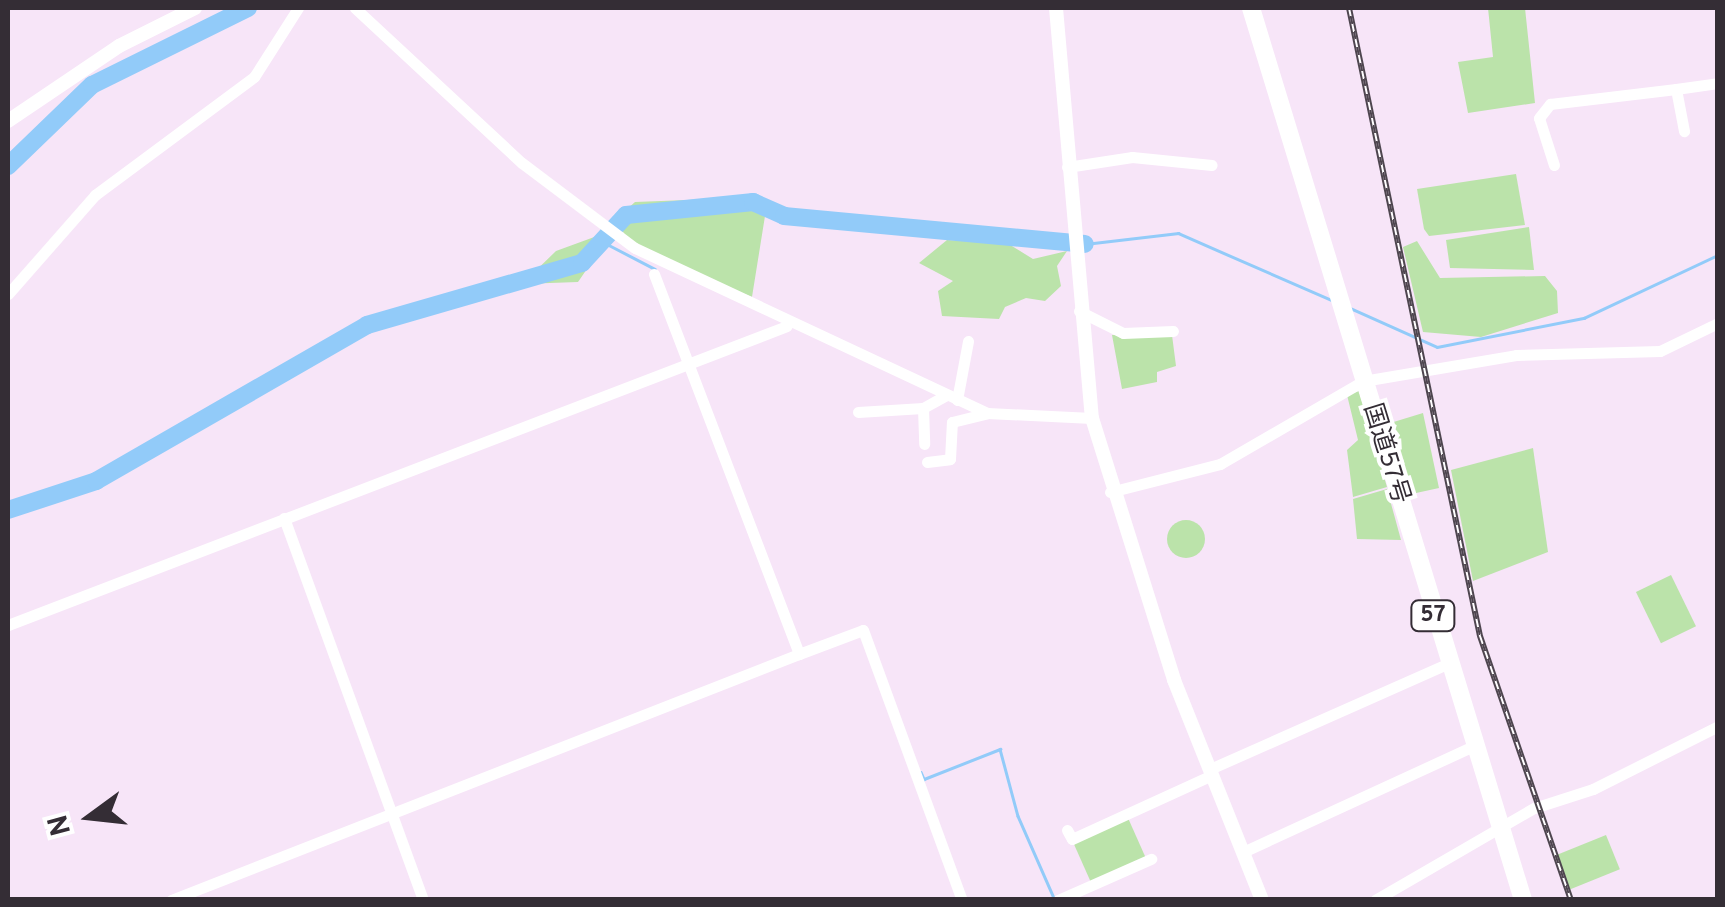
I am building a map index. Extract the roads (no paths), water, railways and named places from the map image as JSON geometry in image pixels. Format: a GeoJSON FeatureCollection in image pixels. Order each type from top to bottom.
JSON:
{"type":"FeatureCollection","features":[{"type":"Feature","properties":{"kind":"highway","name":"国道57号"},"geometry":{"type":"LineString","coordinates":[[1252,8],[1447,664],[1523,900]]}},
{"type":"Feature","properties":{"kind":"street"},"geometry":{"type":"LineString","coordinates":[[8,121],[120,46],[195,8]]}},
{"type":"Feature","properties":{"kind":"street"},"geometry":{"type":"LineString","coordinates":[[8,294],[96,195],[254,78],[298,8]]}},
{"type":"Feature","properties":{"kind":"street"},"geometry":{"type":"LineString","coordinates":[[354,8],[384,43],[614,236],[788,326],[987,413]]}},
{"type":"Feature","properties":{"kind":"street"},"geometry":{"type":"LineString","coordinates":[[1056,8],[1066,167],[1092,418],[1110,492],[1211,772],[1262,900]]}},
{"type":"Feature","properties":{"kind":"street"},"geometry":{"type":"LineString","coordinates":[[1554,165],[1539,118],[1544,106],[1718,83]]}},
{"type":"Feature","properties":{"kind":"street"},"geometry":{"type":"LineString","coordinates":[[1676,89],[1684,130]]}},
{"type":"Feature","properties":{"kind":"street"},"geometry":{"type":"LineString","coordinates":[[1066,167],[1132,158],[1212,165]]}},
{"type":"Feature","properties":{"kind":"street"},"geometry":{"type":"LineString","coordinates":[[654,274],[799,654]]}},
{"type":"Feature","properties":{"kind":"street"},"geometry":{"type":"LineString","coordinates":[[1079,311],[1123,333],[1173,331]]}},
{"type":"Feature","properties":{"kind":"street"},"geometry":{"type":"LineString","coordinates":[[1110,492],[1220,464],[1363,381],[1516,355],[1660,351],[1718,322]]}},
{"type":"Feature","properties":{"kind":"street"},"geometry":{"type":"LineString","coordinates":[[8,626],[788,326]]}},
{"type":"Feature","properties":{"kind":"street"},"geometry":{"type":"LineString","coordinates":[[952,397],[968,341]]}},
{"type":"Feature","properties":{"kind":"street"},"geometry":{"type":"LineString","coordinates":[[858,412],[923,408],[952,397]]}},
{"type":"Feature","properties":{"kind":"street"},"geometry":{"type":"LineString","coordinates":[[923,408],[924,444]]}},
{"type":"Feature","properties":{"kind":"street"},"geometry":{"type":"LineString","coordinates":[[927,462],[950,458],[952,422],[987,413],[1092,418]]}},
{"type":"Feature","properties":{"kind":"street"},"geometry":{"type":"LineString","coordinates":[[284,518],[423,900]]}},
{"type":"Feature","properties":{"kind":"street"},"geometry":{"type":"LineString","coordinates":[[170,900],[391,810],[863,630],[962,900]]}},
{"type":"Feature","properties":{"kind":"street"},"geometry":{"type":"LineString","coordinates":[[1066,830],[1072,840],[1447,664]]}},
{"type":"Feature","properties":{"kind":"street"},"geometry":{"type":"LineString","coordinates":[[1375,900],[1498,829],[1718,726]]}},
{"type":"Feature","properties":{"kind":"street"},"geometry":{"type":"LineString","coordinates":[[1243,852],[1472,746]]}},
{"type":"Feature","properties":{"kind":"street"},"geometry":{"type":"LineString","coordinates":[[1058,900],[1151,859]]}},
{"type":"Feature","properties":{"kind":"waterway"},"geometry":{"type":"LineString","coordinates":[[8,166],[92,85],[248,8]]}},
{"type":"Feature","properties":{"kind":"waterway"},"geometry":{"type":"LineString","coordinates":[[8,510],[96,481],[367,325],[582,263],[626,215],[753,202],[784,216],[1085,244]]}},
{"type":"Feature","properties":{"kind":"waterway"},"geometry":{"type":"LineString","coordinates":[[1085,244],[1178,233],[1334,301]]}},
{"type":"Feature","properties":{"kind":"waterway"},"geometry":{"type":"LineString","coordinates":[[607,244],[655,269]]}},
{"type":"Feature","properties":{"kind":"waterway"},"geometry":{"type":"LineString","coordinates":[[1350,308],[1437,347],[1584,318],[1718,255]]}},
{"type":"Feature","properties":{"kind":"waterway"},"geometry":{"type":"LineString","coordinates":[[921,772],[924,779],[1000,749],[1018,816],[1054,898]]}},
{"type":"Feature","properties":{"kind":"railway"},"geometry":{"type":"LineString","coordinates":[[1349,8],[1480,636],[1571,900]]}}]}
